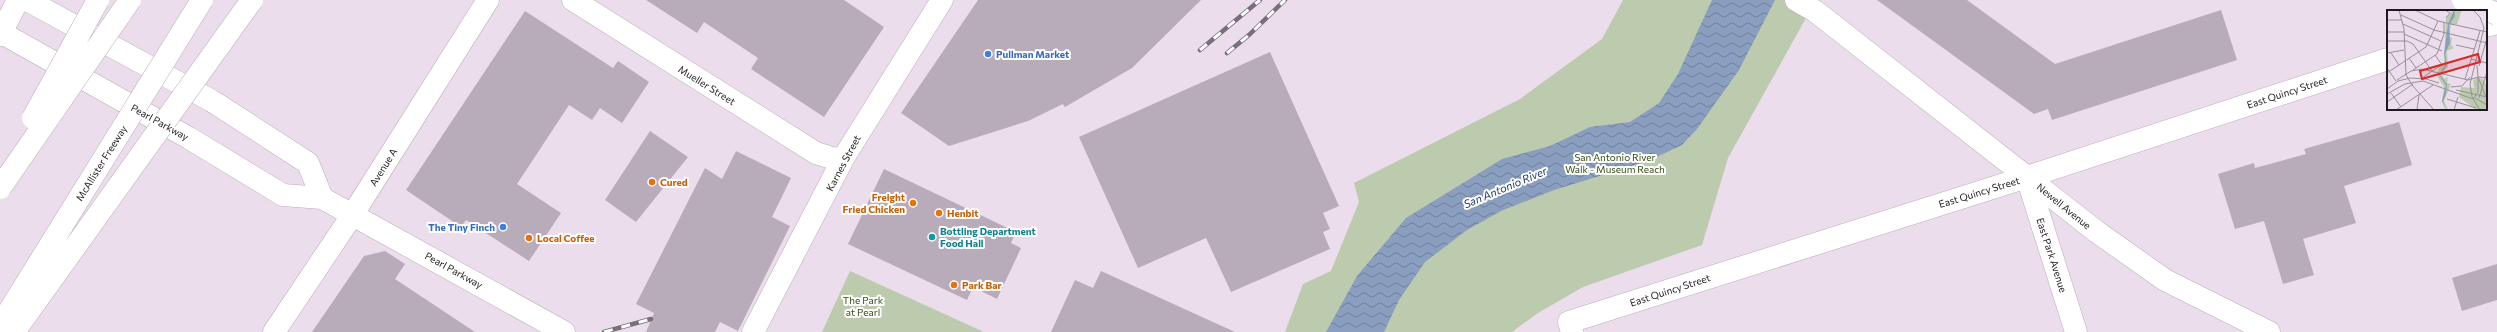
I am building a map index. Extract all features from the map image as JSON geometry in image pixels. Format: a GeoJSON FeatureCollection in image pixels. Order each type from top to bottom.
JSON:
{"type":"FeatureCollection","features":[{"type":"Feature","properties":{"kind":"main road"},"geometry":{"type":"LineString","coordinates":[[0,33],[18,0]]}},
{"type":"Feature","properties":{"kind":"main road"},"geometry":{"type":"LineString","coordinates":[[27,0],[212,101],[308,163],[322,198]]}},
{"type":"Feature","properties":{"kind":"main road"},"geometry":{"type":"LineString","coordinates":[[0,179],[98,0]]}},
{"type":"Feature","properties":{"kind":"main road"},"geometry":{"type":"LineString","coordinates":[[0,188],[130,0]]}},
{"type":"Feature","properties":{"kind":"main road","name":"McAllister Freeway"},"geometry":{"type":"LineString","coordinates":[[0,326],[202,0]]}},
{"type":"Feature","properties":{"kind":"main road"},"geometry":{"type":"LineString","coordinates":[[14,332],[252,0]]}},
{"type":"Feature","properties":{"kind":"main road","name":"Avenue A"},"geometry":{"type":"LineString","coordinates":[[274,332],[353,214],[488,0]]}},
{"type":"Feature","properties":{"kind":"main road","name":"Mueller Street"},"geometry":{"type":"LineString","coordinates":[[573,0],[816,153],[835,159],[844,157]]}},
{"type":"Feature","properties":{"kind":"main road","name":"Karnes Street"},"geometry":{"type":"LineString","coordinates":[[753,332],[844,157],[942,0]]}},
{"type":"Feature","properties":{"kind":"main road","name":"Newell Avenue"},"geometry":{"type":"LineString","coordinates":[[1796,0],[1815,11],[2097,232],[2164,280],[2269,332]]}},
{"type":"Feature","properties":{"kind":"main road"},"geometry":{"type":"LineString","coordinates":[[2463,0],[2497,14]]}},
{"type":"Feature","properties":{"kind":"main road"},"geometry":{"type":"LineString","coordinates":[[2487,26],[2497,23],[2490,0]]}},
{"type":"Feature","properties":{"kind":"main road","name":"Pearl Parkway"},"geometry":{"type":"LineString","coordinates":[[0,33],[189,138],[283,195],[322,198],[564,332]]}},
{"type":"Feature","properties":{"kind":"main road","name":"East Quincy Street"},"geometry":{"type":"LineString","coordinates":[[1571,327],[2387,59]]}},
{"type":"Feature","properties":{"kind":"main road","name":"East Park Avenue"},"geometry":{"type":"LineString","coordinates":[[2027,177],[2076,332]]}},
{"type":"Feature","properties":{"kind":"green space","name":"San Antonio River Walk - Museum Reach"},"geometry":{"type":"Polygon","coordinates":[[[1623,0],[1816,0],[1728,158],[1702,245],[1583,287],[1538,313],[1512,332],[1285,332],[1303,284],[1331,271],[1359,202],[1354,183],[1520,99],[1602,39],[1623,0]]]}},
{"type":"Feature","properties":{"kind":"green space","name":"The Park at Pearl"},"geometry":{"type":"Polygon","coordinates":[[[850,271],[984,332],[822,332],[850,271]]]}},
{"type":"Feature","properties":{"kind":"water","name":"San Antonio River"},"geometry":{"type":"Polygon","coordinates":[[[1712,0],[1775,0],[1739,70],[1697,129],[1682,145],[1648,161],[1554,190],[1501,211],[1467,230],[1425,262],[1399,300],[1384,332],[1326,332],[1357,276],[1406,218],[1502,159],[1550,146],[1590,127],[1630,122],[1659,103],[1678,74],[1712,0]]]}},
{"type":"Feature","properties":{"kind":"building"},"geometry":{"type":"Polygon","coordinates":[[[646,0],[844,0],[884,27],[824,117],[751,69],[758,58],[704,22],[697,33],[646,0]]]}},
{"type":"Feature","properties":{"kind":"building"},"geometry":{"type":"Polygon","coordinates":[[[978,0],[1201,0],[1132,68],[1065,107],[1063,104],[1028,121],[949,146],[901,113],[978,0]]]}},
{"type":"Feature","properties":{"kind":"building"},"geometry":{"type":"Polygon","coordinates":[[[1877,0],[1967,0],[2055,64],[2221,10],[2237,60],[2052,120],[2048,109],[2034,114],[1877,0]]]}},
{"type":"Feature","properties":{"kind":"building"},"geometry":{"type":"Polygon","coordinates":[[[525,11],[613,68],[618,61],[649,82],[622,123],[600,108],[592,120],[569,105],[517,184],[561,213],[529,261],[466,220],[461,227],[406,190],[525,11]]]}},
{"type":"Feature","properties":{"kind":"building"},"geometry":{"type":"Polygon","coordinates":[[[1270,52],[1339,206],[1323,213],[1330,229],[1323,232],[1330,249],[1231,292],[1206,238],[1138,268],[1079,137],[1270,52]]]}},
{"type":"Feature","properties":{"kind":"building"},"geometry":{"type":"Polygon","coordinates":[[[2399,122],[2412,165],[2344,186],[2356,223],[2303,239],[2314,275],[2283,284],[2264,221],[2235,229],[2218,174],[2254,163],[2255,168],[2306,154],[2304,149],[2399,122]]]}},
{"type":"Feature","properties":{"kind":"building","name":"Cured"},"geometry":{"type":"Polygon","coordinates":[[[650,131],[688,157],[636,222],[605,200],[650,131]]]}},
{"type":"Feature","properties":{"kind":"building"},"geometry":{"type":"Polygon","coordinates":[[[736,151],[791,178],[772,217],[790,226],[738,331],[720,322],[715,332],[646,332],[654,313],[636,304],[705,168],[722,179],[736,151]]]}},
{"type":"Feature","properties":{"kind":"building","name":"Bottling Department Food Hall"},"geometry":{"type":"Polygon","coordinates":[[[884,169],[1016,232],[1011,243],[1021,248],[997,299],[973,287],[967,300],[848,244],[884,169]]]}},
{"type":"Feature","properties":{"kind":"building"},"geometry":{"type":"Polygon","coordinates":[[[385,251],[405,264],[395,279],[475,332],[312,332],[364,256],[385,251]]]}},
{"type":"Feature","properties":{"kind":"building"},"geometry":{"type":"Polygon","coordinates":[[[2497,264],[2497,300],[2462,311],[2452,278],[2497,264]]]}},
{"type":"Feature","properties":{"kind":"building"},"geometry":{"type":"Polygon","coordinates":[[[1101,271],[1235,332],[1051,332],[1075,280],[1093,288],[1101,271]]]}},
{"type":"Feature","properties":{"kind":"railway"},"geometry":{"type":"LineString","coordinates":[[1200,50],[1260,0]]}},
{"type":"Feature","properties":{"kind":"railway"},"geometry":{"type":"LineString","coordinates":[[1227,53],[1249,35],[1285,0]]}},
{"type":"Feature","properties":{"kind":"railway"},"geometry":{"type":"LineString","coordinates":[[604,332],[651,319]]}},
{"type":"Feature","properties":{"kind":"place","name":"Pullman Market"},"geometry":{"type":"Point","coordinates":[988,54]}},
{"type":"Feature","properties":{"kind":"place","name":"Cured"},"geometry":{"type":"Point","coordinates":[652,182]}},
{"type":"Feature","properties":{"kind":"place","name":"Freight Fried Chicken"},"geometry":{"type":"Point","coordinates":[913,203]}},
{"type":"Feature","properties":{"kind":"place","name":"Henbit"},"geometry":{"type":"Point","coordinates":[939,213]}},
{"type":"Feature","properties":{"kind":"place","name":"The Tiny Finch"},"geometry":{"type":"Point","coordinates":[503,227]}},
{"type":"Feature","properties":{"kind":"place","name":"Bottling Department Food Hall"},"geometry":{"type":"Point","coordinates":[932,237]}},
{"type":"Feature","properties":{"kind":"place","name":"Local Coffee"},"geometry":{"type":"Point","coordinates":[529,238]}},
{"type":"Feature","properties":{"kind":"place","name":"Park Bar"},"geometry":{"type":"Point","coordinates":[954,285]}}]}
